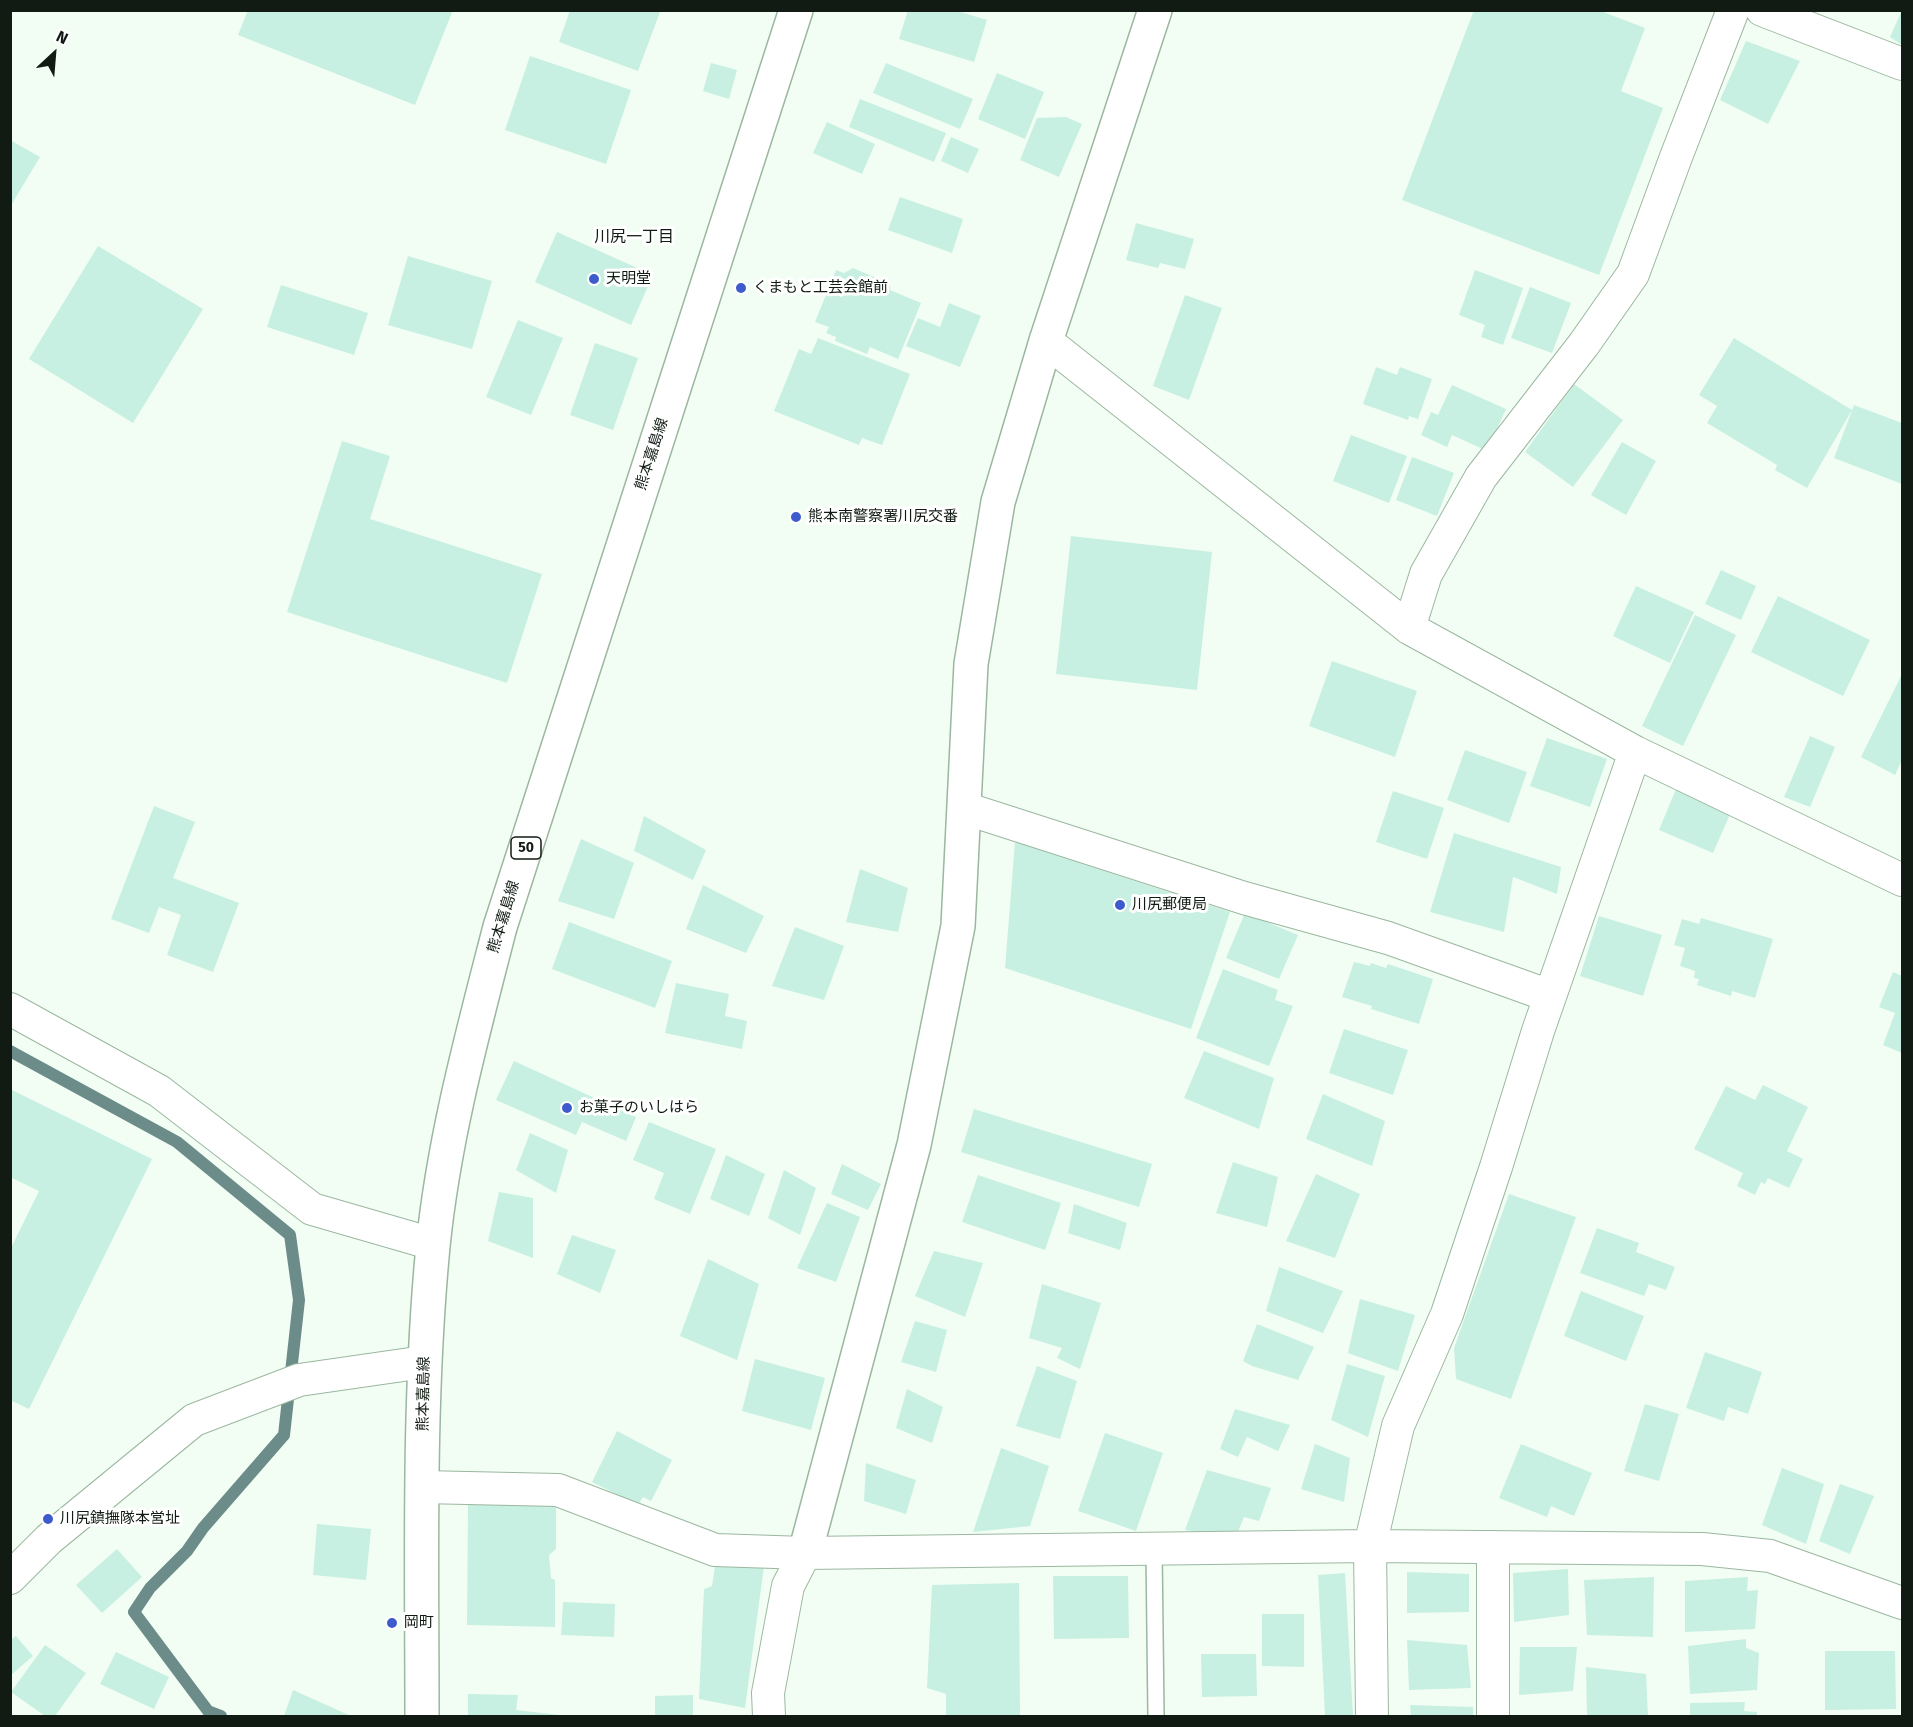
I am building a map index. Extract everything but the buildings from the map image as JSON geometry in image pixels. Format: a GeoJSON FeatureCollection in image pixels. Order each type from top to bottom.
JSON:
{"type":"FeatureCollection","features":[{"type":"Feature","properties":{"kind":"main road","name":"熊本嘉島線"},"geometry":{"type":"LineString","coordinates":[[422,1716],[424,1362],[433,1244],[446,1156],[464,1063],[500,927],[796,10]]}},
{"type":"Feature","properties":{"kind":"main road"},"geometry":{"type":"LineString","coordinates":[[805,1553],[914,1145],[958,926],[971,664],[998,502],[1046,340],[1155,10]]}},
{"type":"Feature","properties":{"kind":"street"},"geometry":{"type":"LineString","coordinates":[[1409,628],[1426,574],[1481,477],[1584,344],[1633,274],[1733,10]]}},
{"type":"Feature","properties":{"kind":"street"},"geometry":{"type":"LineString","coordinates":[[1762,10],[1902,64]]}},
{"type":"Feature","properties":{"kind":"street"},"geometry":{"type":"LineString","coordinates":[[1046,340],[1409,628],[1635,752],[1902,880]]}},
{"type":"Feature","properties":{"kind":"street"},"geometry":{"type":"LineString","coordinates":[[1372,1716],[1370,1546],[1398,1426],[1447,1314],[1550,996],[1635,752]]}},
{"type":"Feature","properties":{"kind":"street"},"geometry":{"type":"LineString","coordinates":[[964,808],[1244,898],[1388,938],[1550,996]]}},
{"type":"Feature","properties":{"kind":"street"},"geometry":{"type":"LineString","coordinates":[[10,1010],[159,1091],[312,1209],[433,1244]]}},
{"type":"Feature","properties":{"kind":"street"},"geometry":{"type":"LineString","coordinates":[[10,1578],[49,1539],[194,1420],[299,1380],[424,1362]]}},
{"type":"Feature","properties":{"kind":"street"},"geometry":{"type":"LineString","coordinates":[[423,1487],[558,1490],[715,1550],[805,1553],[1370,1546],[1702,1549],[1770,1556],[1902,1603]]}},
{"type":"Feature","properties":{"kind":"street"},"geometry":{"type":"LineString","coordinates":[[1493,1547],[1493,1716]]}},
{"type":"Feature","properties":{"kind":"street"},"geometry":{"type":"LineString","coordinates":[[769,1716],[768,1693],[788,1587],[805,1553]]}},
{"type":"Feature","properties":{"kind":"lane"},"geometry":{"type":"LineString","coordinates":[[1154,1549],[1156,1716]]}},
{"type":"Feature","properties":{"kind":"waterway"},"geometry":{"type":"LineString","coordinates":[[10,1051],[177,1142],[290,1235],[299,1300],[284,1435],[203,1528],[187,1551],[150,1588],[134,1612],[208,1711],[221,1716]]}},
{"type":"Feature","properties":{"kind":"place","name":"天明堂"},"geometry":{"type":"Point","coordinates":[594,279]}},
{"type":"Feature","properties":{"kind":"place","name":"くまもと工芸会館前"},"geometry":{"type":"Point","coordinates":[741,288]}},
{"type":"Feature","properties":{"kind":"place","name":"熊本南警察署川尻交番"},"geometry":{"type":"Point","coordinates":[796,517]}},
{"type":"Feature","properties":{"kind":"place","name":"川尻郵便局"},"geometry":{"type":"Point","coordinates":[1120,905]}},
{"type":"Feature","properties":{"kind":"place","name":"お菓子のいしはら"},"geometry":{"type":"Point","coordinates":[567,1108]}},
{"type":"Feature","properties":{"kind":"place","name":"川尻鎮撫隊本営址"},"geometry":{"type":"Point","coordinates":[48,1519]}},
{"type":"Feature","properties":{"kind":"place","name":"岡町"},"geometry":{"type":"Point","coordinates":[392,1623]}},
{"type":"Feature","properties":{"kind":"district","name":"川尻一丁目"},"geometry":{"type":"Point","coordinates":[634,238]}}]}
